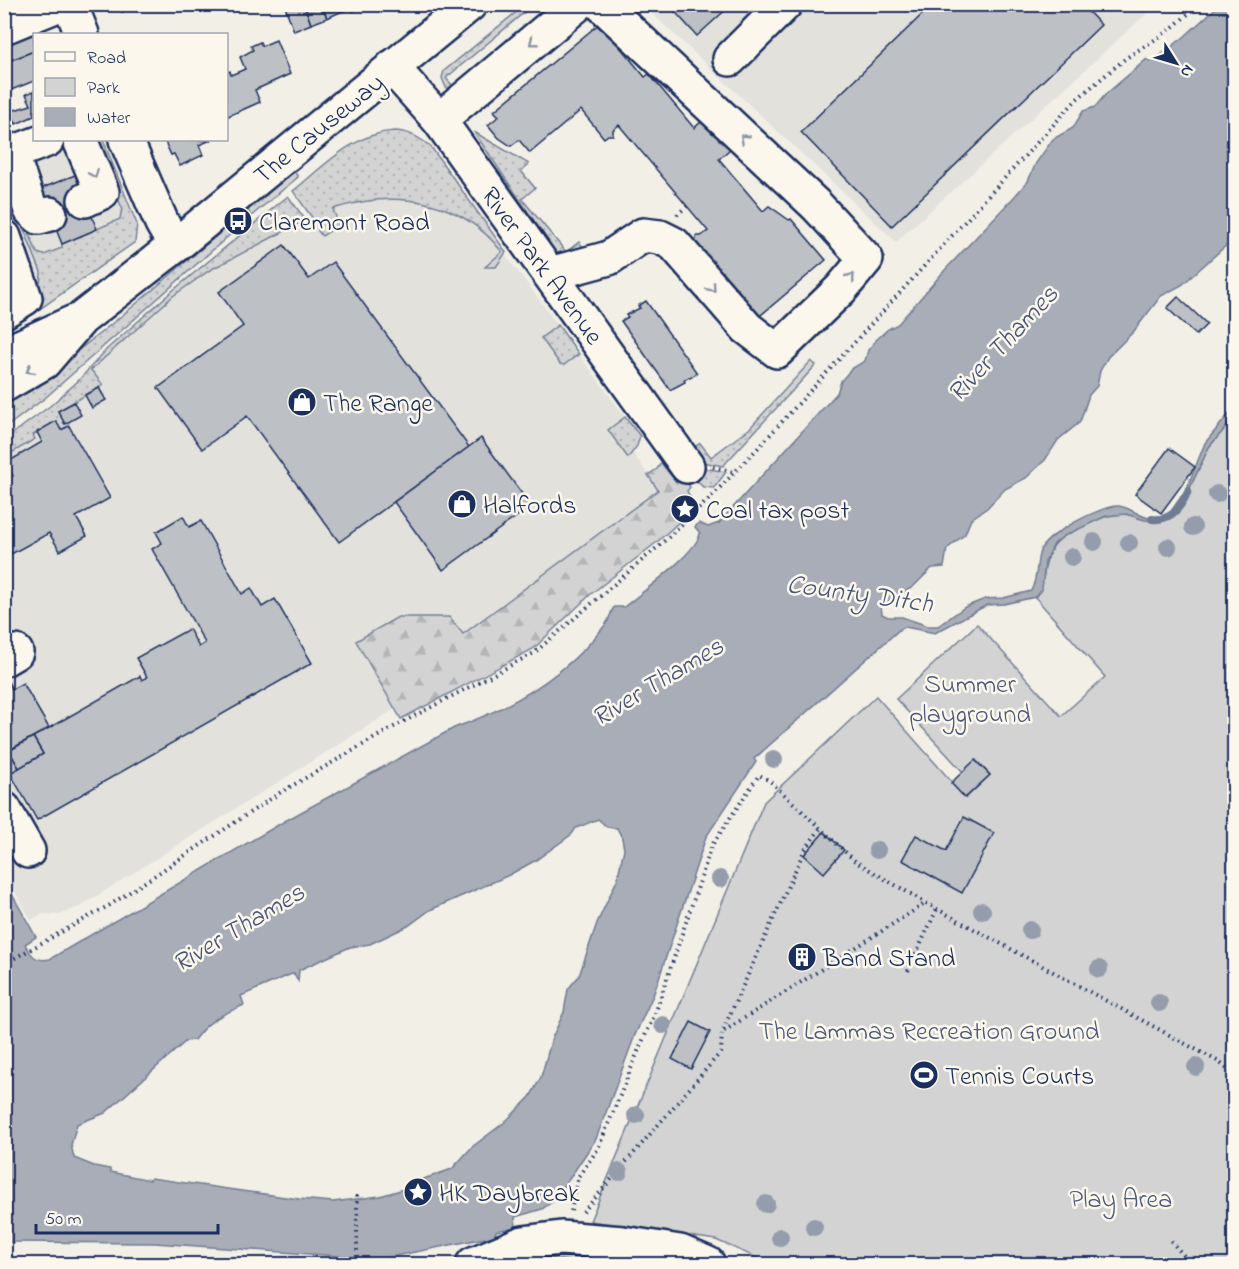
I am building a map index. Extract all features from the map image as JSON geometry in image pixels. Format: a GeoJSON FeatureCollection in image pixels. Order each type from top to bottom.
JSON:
{"type":"FeatureCollection","features":[{"type":"Feature","properties":{"kind":"street"},"geometry":{"type":"LineString","coordinates":[[4,27],[60,4]]}},
{"type":"Feature","properties":{"kind":"street"},"geometry":{"type":"LineString","coordinates":[[70,4],[82,33]]}},
{"type":"Feature","properties":{"kind":"street"},"geometry":{"type":"LineString","coordinates":[[449,111],[578,4]]}},
{"type":"Feature","properties":{"kind":"street"},"geometry":{"type":"LineString","coordinates":[[550,274],[609,258],[643,235],[660,237],[674,244],[747,328],[777,351],[841,289],[866,259],[817,206],[602,4]]}},
{"type":"Feature","properties":{"kind":"street"},"geometry":{"type":"LineString","coordinates":[[730,59],[785,4]]}},
{"type":"Feature","properties":{"kind":"street","name":"The Causeway"},"geometry":{"type":"LineString","coordinates":[[4,385],[44,362],[81,319],[175,246],[392,67],[458,8]]}},
{"type":"Feature","properties":{"kind":"street","name":"River Park Avenue"},"geometry":{"type":"LineString","coordinates":[[392,67],[449,111],[550,274],[687,466]]}},
{"type":"Feature","properties":{"kind":"street"},"geometry":{"type":"LineString","coordinates":[[43,141],[8,154],[31,210],[39,217],[50,214]]}},
{"type":"Feature","properties":{"kind":"street"},"geometry":{"type":"LineString","coordinates":[[81,141],[102,192],[85,200]]}},
{"type":"Feature","properties":{"kind":"street"},"geometry":{"type":"LineString","coordinates":[[126,141],[162,223],[175,246]]}},
{"type":"Feature","properties":{"kind":"street","name":"The Causeway"},"geometry":{"type":"LineString","coordinates":[[4,354],[81,319]]}},
{"type":"Feature","properties":{"kind":"street"},"geometry":{"type":"LineString","coordinates":[[4,809],[28,851]]}},
{"type":"Feature","properties":{"kind":"street"},"geometry":{"type":"LineString","coordinates":[[472,1264],[523,1243],[567,1231],[680,1252],[708,1264]]}},
{"type":"Feature","properties":{"kind":"path"},"geometry":{"type":"LineString","coordinates":[[4,964],[110,905],[281,792],[399,724],[534,653],[660,545],[708,500],[1077,99],[1126,58],[1167,32],[1200,4]]}},
{"type":"Feature","properties":{"kind":"path"},"geometry":{"type":"LineString","coordinates":[[567,1231],[578,1177],[598,1149],[639,1049],[656,1014],[712,845],[759,776],[770,781],[856,862],[926,903],[1219,1062],[1234,1075]]}},
{"type":"Feature","properties":{"kind":"path"},"geometry":{"type":"LineString","coordinates":[[567,1231],[721,1052],[722,1032],[804,851],[820,829]]}},
{"type":"Feature","properties":{"kind":"path"},"geometry":{"type":"LineString","coordinates":[[722,1032],[926,903]]}},
{"type":"Feature","properties":{"kind":"path"},"geometry":{"type":"LineString","coordinates":[[908,971],[937,909]]}},
{"type":"Feature","properties":{"kind":"path"},"geometry":{"type":"LineString","coordinates":[[357,1195],[357,1264]]}},
{"type":"Feature","properties":{"kind":"path"},"geometry":{"type":"LineString","coordinates":[[1171,1241],[1191,1264]]}},
{"type":"Feature","properties":{"kind":"path"},"geometry":{"type":"LineString","coordinates":[[4,1261],[73,1264]]}},
{"type":"Feature","properties":{"kind":"path"},"geometry":{"type":"LineString","coordinates":[[208,1264],[240,1262],[294,1264]]}},
{"type":"Feature","properties":{"kind":"shaded area"},"geometry":{"type":"Polygon","coordinates":[[[643,5],[1156,5],[896,242],[643,5]]]}},
{"type":"Feature","properties":{"kind":"shaded area"},"geometry":{"type":"Polygon","coordinates":[[[4,106],[17,139],[95,141],[122,208],[118,230],[4,327],[4,106]]]}},
{"type":"Feature","properties":{"kind":"shaded area"},"geometry":{"type":"Polygon","coordinates":[[[418,141],[530,287],[625,417],[614,426],[659,490],[463,634],[356,641],[395,709],[79,907],[59,915],[42,914],[31,920],[10,883],[5,886],[5,455],[91,370],[173,296],[232,257],[333,209],[418,141]]]}},
{"type":"Feature","properties":{"kind":"green space"},"geometry":{"type":"Polygon","coordinates":[[[525,5],[533,5],[446,78],[457,91],[450,97],[442,78],[444,71],[525,5]]]}},
{"type":"Feature","properties":{"kind":"green space"},"geometry":{"type":"Polygon","coordinates":[[[405,132],[431,147],[506,252],[496,267],[485,267],[502,252],[485,234],[467,220],[446,209],[425,203],[380,200],[333,209],[339,225],[322,236],[318,231],[318,226],[293,191],[352,145],[379,133],[405,132]]]}},
{"type":"Feature","properties":{"kind":"green space"},"geometry":{"type":"Polygon","coordinates":[[[474,132],[529,164],[521,171],[535,188],[522,199],[566,252],[579,242],[587,251],[560,259],[474,132]]]}},
{"type":"Feature","properties":{"kind":"green space"},"geometry":{"type":"Polygon","coordinates":[[[95,141],[103,141],[137,224],[135,242],[34,313],[5,330],[4,322],[34,295],[41,272],[19,217],[11,207],[6,189],[5,170],[37,253],[44,255],[62,248],[62,244],[120,219],[122,208],[95,141]]]}},
{"type":"Feature","properties":{"kind":"green space"},"geometry":{"type":"Polygon","coordinates":[[[294,171],[298,177],[250,217],[248,209],[294,171]]]}},
{"type":"Feature","properties":{"kind":"green space"},"geometry":{"type":"Polygon","coordinates":[[[288,196],[304,221],[210,270],[173,296],[91,370],[103,385],[58,411],[65,424],[68,423],[69,426],[61,430],[56,421],[33,435],[35,439],[5,457],[4,440],[50,406],[78,381],[107,349],[171,292],[288,196]]]}},
{"type":"Feature","properties":{"kind":"green space"},"geometry":{"type":"Polygon","coordinates":[[[234,221],[241,225],[45,398],[5,428],[5,401],[94,338],[234,221]]]}},
{"type":"Feature","properties":{"kind":"green space"},"geometry":{"type":"Polygon","coordinates":[[[558,325],[579,354],[564,365],[560,364],[541,338],[558,325]]]}},
{"type":"Feature","properties":{"kind":"green space"},"geometry":{"type":"Polygon","coordinates":[[[811,361],[816,365],[723,466],[697,461],[690,451],[700,443],[711,457],[749,429],[811,361]]]}},
{"type":"Feature","properties":{"kind":"green space"},"geometry":{"type":"Polygon","coordinates":[[[625,417],[640,436],[637,446],[628,458],[608,430],[625,417]]]}},
{"type":"Feature","properties":{"kind":"green space","name":"The Lammas Recreation Ground"},"geometry":{"type":"Polygon","coordinates":[[[1234,418],[1234,1264],[771,1264],[716,1240],[590,1221],[764,802],[876,696],[966,798],[990,775],[976,760],[963,772],[896,699],[977,624],[1061,716],[1105,677],[1035,597],[1041,587],[1051,550],[1056,543],[1073,530],[1095,520],[1124,514],[1149,520],[1170,517],[1186,496],[1209,447],[1234,418]]]}},
{"type":"Feature","properties":{"kind":"green space"},"geometry":{"type":"Polygon","coordinates":[[[661,463],[677,483],[684,479],[690,487],[687,491],[694,505],[691,511],[657,542],[591,594],[533,649],[401,719],[356,641],[398,617],[449,617],[463,634],[658,490],[648,475],[661,463]]]}},
{"type":"Feature","properties":{"kind":"green space"},"geometry":{"type":"Polygon","coordinates":[[[699,467],[726,472],[714,488],[703,487],[690,474],[699,467]]]}},
{"type":"Feature","properties":{"kind":"green space"},"geometry":{"type":"Polygon","coordinates":[[[552,1259],[603,1264],[551,1264],[552,1259]]]}},
{"type":"Feature","properties":{"kind":"water","name":"River Thames"},"geometry":{"type":"Polygon","coordinates":[[[1219,5],[1234,5],[1234,235],[1231,241],[1182,285],[1161,296],[1134,331],[1108,357],[1100,371],[1097,386],[1089,395],[1080,422],[1058,440],[1045,460],[1026,478],[1005,489],[987,508],[971,519],[965,534],[947,549],[944,567],[932,568],[913,587],[881,606],[882,614],[888,617],[902,617],[928,626],[938,626],[965,607],[985,599],[1003,598],[1031,591],[1040,551],[1044,544],[1063,529],[1100,510],[1118,506],[1149,518],[1167,517],[1187,488],[1205,443],[1234,408],[1234,418],[1209,447],[1186,496],[1170,517],[1162,521],[1145,520],[1126,514],[1106,516],[1064,536],[1054,544],[1045,562],[1042,589],[1035,597],[1004,604],[987,605],[935,633],[905,627],[899,630],[754,759],[756,762],[706,837],[654,993],[635,1035],[596,1139],[555,1200],[542,1209],[515,1217],[516,1227],[496,1231],[495,1236],[380,1259],[155,1243],[5,1242],[4,986],[9,976],[4,964],[5,889],[8,887],[36,937],[25,944],[29,951],[34,957],[50,959],[285,821],[454,728],[518,699],[556,674],[591,642],[607,622],[614,607],[624,607],[690,551],[700,533],[695,527],[699,523],[708,527],[719,523],[837,393],[841,381],[851,369],[865,361],[868,350],[877,339],[898,324],[1015,196],[1028,181],[1036,163],[1053,139],[1073,128],[1083,111],[1095,107],[1106,94],[1147,59],[1153,61],[1219,5]],[[598,819],[576,828],[572,834],[536,860],[509,875],[430,910],[408,926],[370,944],[350,947],[299,970],[298,981],[294,973],[241,996],[244,1005],[211,1022],[194,1040],[186,1041],[105,1113],[77,1124],[71,1145],[74,1158],[94,1166],[110,1169],[110,1172],[150,1180],[151,1178],[333,1202],[380,1196],[411,1187],[418,1181],[452,1169],[472,1147],[505,1122],[530,1097],[541,1077],[552,1038],[564,1012],[568,989],[579,976],[597,923],[617,880],[624,849],[622,838],[617,828],[607,827],[598,819]]]}},
{"type":"Feature","properties":{"kind":"building"},"geometry":{"type":"Polygon","coordinates":[[[119,4],[138,4],[139,5],[122,12],[119,4]]]}},
{"type":"Feature","properties":{"kind":"building"},"geometry":{"type":"Polygon","coordinates":[[[284,4],[304,4],[311,24],[294,31],[284,4]]]}},
{"type":"Feature","properties":{"kind":"building"},"geometry":{"type":"Polygon","coordinates":[[[304,4],[322,4],[327,18],[311,24],[304,4]]]}},
{"type":"Feature","properties":{"kind":"building"},"geometry":{"type":"Polygon","coordinates":[[[322,4],[341,4],[343,11],[327,18],[322,4]]]}},
{"type":"Feature","properties":{"kind":"building"},"geometry":{"type":"Polygon","coordinates":[[[341,4],[370,5],[353,11],[351,8],[343,11],[341,4]]]}},
{"type":"Feature","properties":{"kind":"building"},"geometry":{"type":"Polygon","coordinates":[[[668,4],[732,4],[697,36],[668,4]]]}},
{"type":"Feature","properties":{"kind":"building"},"geometry":{"type":"Polygon","coordinates":[[[933,4],[1081,4],[1101,25],[892,226],[801,132],[933,4]]]}},
{"type":"Feature","properties":{"kind":"building"},"geometry":{"type":"Polygon","coordinates":[[[31,22],[36,33],[33,33],[33,51],[4,63],[4,33],[31,22]]]}},
{"type":"Feature","properties":{"kind":"building"},"geometry":{"type":"Polygon","coordinates":[[[600,23],[645,77],[649,74],[694,128],[701,122],[715,131],[730,149],[719,159],[763,211],[769,206],[789,220],[791,219],[826,260],[755,320],[692,244],[696,236],[701,236],[708,231],[619,125],[613,130],[613,135],[604,138],[581,110],[530,153],[519,140],[511,146],[499,138],[488,125],[499,116],[494,111],[600,23]]]}},
{"type":"Feature","properties":{"kind":"building"},"geometry":{"type":"Polygon","coordinates":[[[276,40],[290,74],[255,90],[260,102],[228,116],[228,72],[230,71],[231,75],[245,69],[240,57],[253,50],[251,46],[260,42],[262,46],[276,40]]]}},
{"type":"Feature","properties":{"kind":"building"},"geometry":{"type":"Polygon","coordinates":[[[33,51],[33,81],[6,92],[4,84],[11,82],[4,63],[33,51]]]}},
{"type":"Feature","properties":{"kind":"building"},"geometry":{"type":"Polygon","coordinates":[[[33,91],[33,116],[16,124],[11,111],[31,105],[26,94],[33,91]]]}},
{"type":"Feature","properties":{"kind":"building"},"geometry":{"type":"Polygon","coordinates":[[[164,141],[209,141],[199,145],[203,155],[180,166],[174,154],[171,155],[164,141]]]}},
{"type":"Feature","properties":{"kind":"building"},"geometry":{"type":"Polygon","coordinates":[[[75,175],[97,229],[62,244],[40,189],[75,175]]]}},
{"type":"Feature","properties":{"kind":"building","name":"The Range"},"geometry":{"type":"Polygon","coordinates":[[[284,245],[309,279],[333,262],[469,447],[339,542],[247,416],[202,449],[158,388],[243,326],[219,292],[284,245]]]}},
{"type":"Feature","properties":{"kind":"building"},"geometry":{"type":"Polygon","coordinates":[[[1178,297],[1207,324],[1196,335],[1167,308],[1178,297]]]}},
{"type":"Feature","properties":{"kind":"building"},"geometry":{"type":"Polygon","coordinates":[[[646,301],[697,373],[670,390],[621,321],[646,301]]]}},
{"type":"Feature","properties":{"kind":"building"},"geometry":{"type":"Polygon","coordinates":[[[99,388],[106,400],[92,408],[85,395],[99,388]]]}},
{"type":"Feature","properties":{"kind":"building"},"geometry":{"type":"Polygon","coordinates":[[[74,402],[81,415],[65,424],[58,411],[74,402]]]}},
{"type":"Feature","properties":{"kind":"building"},"geometry":{"type":"Polygon","coordinates":[[[56,421],[61,430],[69,426],[110,498],[76,517],[87,536],[60,551],[49,533],[4,558],[4,481],[13,476],[6,463],[42,442],[37,432],[56,421]]]}},
{"type":"Feature","properties":{"kind":"building","name":"Halfords"},"geometry":{"type":"Polygon","coordinates":[[[481,438],[531,506],[443,570],[394,502],[481,438]]]}},
{"type":"Feature","properties":{"kind":"building"},"geometry":{"type":"Polygon","coordinates":[[[1169,448],[1195,467],[1161,513],[1135,494],[1169,448]]]}},
{"type":"Feature","properties":{"kind":"building"},"geometry":{"type":"Polygon","coordinates":[[[183,516],[189,527],[201,521],[242,594],[251,588],[262,607],[275,599],[312,663],[37,820],[10,773],[43,754],[33,737],[140,676],[142,680],[147,677],[136,658],[189,629],[199,647],[205,643],[152,549],[162,543],[156,532],[183,516]]]}},
{"type":"Feature","properties":{"kind":"building"},"geometry":{"type":"Polygon","coordinates":[[[5,676],[12,689],[23,683],[49,728],[4,753],[5,676]]]}},
{"type":"Feature","properties":{"kind":"building"},"geometry":{"type":"Polygon","coordinates":[[[33,737],[43,754],[19,768],[9,751],[33,737]]]}},
{"type":"Feature","properties":{"kind":"building"},"geometry":{"type":"Polygon","coordinates":[[[9,751],[19,768],[10,773],[4,764],[4,753],[9,751]]]}},
{"type":"Feature","properties":{"kind":"building"},"geometry":{"type":"Polygon","coordinates":[[[975,760],[990,775],[965,798],[951,783],[975,760]]]}},
{"type":"Feature","properties":{"kind":"building"},"geometry":{"type":"Polygon","coordinates":[[[964,817],[994,833],[962,893],[902,860],[916,835],[946,851],[964,817]]]}},
{"type":"Feature","properties":{"kind":"building"},"geometry":{"type":"Polygon","coordinates":[[[824,832],[844,850],[824,873],[804,855],[824,832]]]}},
{"type":"Feature","properties":{"kind":"building","name":"Band Stand"},"geometry":{"type":"Polygon","coordinates":[[[802,945],[807,946],[813,952],[813,962],[807,968],[802,969],[797,968],[791,962],[790,957],[791,952],[797,946],[802,945]]]}},
{"type":"Feature","properties":{"kind":"building"},"geometry":{"type":"Polygon","coordinates":[[[691,1022],[710,1032],[691,1069],[672,1059],[691,1022]]]}},
{"type":"Feature","properties":{"kind":"waterway","name":"County Ditch"},"geometry":{"type":"LineString","coordinates":[[1152,519],[1170,516],[1182,503],[1188,491]]}},
{"type":"Feature","properties":{"kind":"place","name":"Claremont Road"},"geometry":{"type":"Point","coordinates":[238,221]}},
{"type":"Feature","properties":{"kind":"place","name":"The Range"},"geometry":{"type":"Point","coordinates":[302,402]}},
{"type":"Feature","properties":{"kind":"place","name":"Halfords"},"geometry":{"type":"Point","coordinates":[462,504]}},
{"type":"Feature","properties":{"kind":"place","name":"Coal tax post"},"geometry":{"type":"Point","coordinates":[685,509]}},
{"type":"Feature","properties":{"kind":"place","name":"Band Stand"},"geometry":{"type":"Point","coordinates":[802,957]}},
{"type":"Feature","properties":{"kind":"place","name":"Tennis Courts"},"geometry":{"type":"Point","coordinates":[924,1075]}},
{"type":"Feature","properties":{"kind":"place","name":"HK Daybreak"},"geometry":{"type":"Point","coordinates":[418,1192]}},
{"type":"Feature","properties":{"kind":"park label","name":"Summer playground"},"geometry":{"type":"Point","coordinates":[970,698]}},
{"type":"Feature","properties":{"kind":"park label","name":"Play Area"},"geometry":{"type":"Point","coordinates":[1121,1198]}}]}
